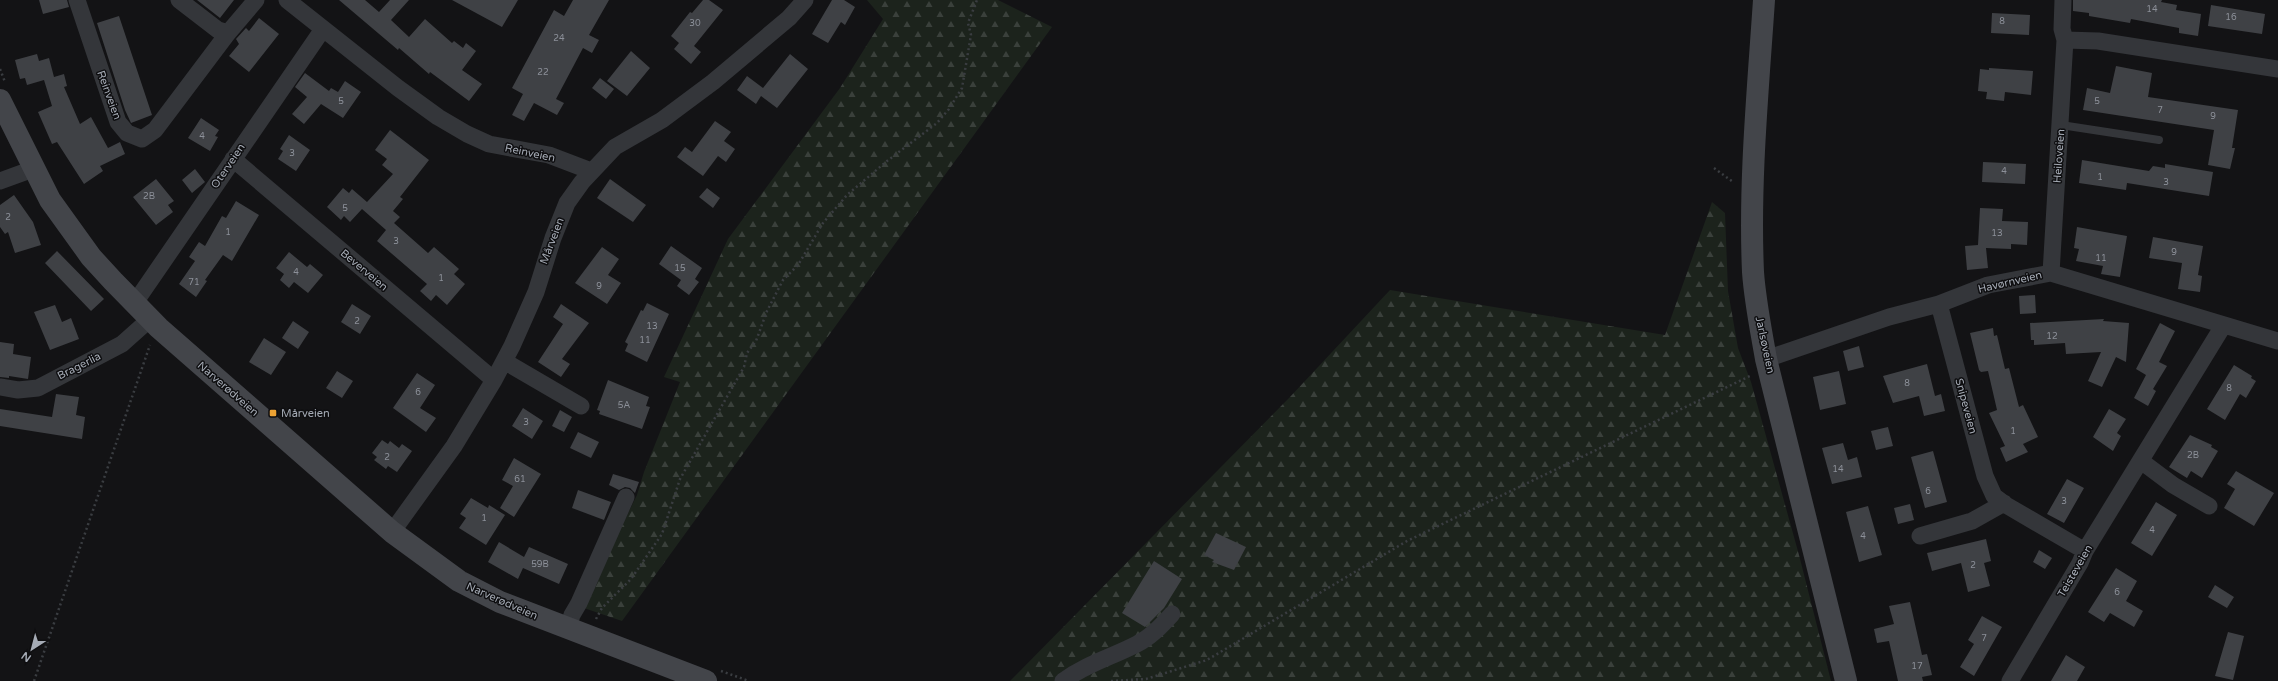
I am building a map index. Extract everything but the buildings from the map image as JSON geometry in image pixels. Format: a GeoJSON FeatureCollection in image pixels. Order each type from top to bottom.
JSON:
{"type":"FeatureCollection","features":[{"type":"Feature","properties":{"kind":"main road","name":"Jarlsøveien"},"geometry":{"type":"LineString","coordinates":[[1764,0],[1757,105],[1752,230],[1760,366],[1846,681]]}},
{"type":"Feature","properties":{"kind":"main road","name":"Narverødveien"},"geometry":{"type":"LineString","coordinates":[[3,94],[33,169],[50,200],[91,257],[154,324],[392,532],[459,581],[500,602],[706,681]]}},
{"type":"Feature","properties":{"kind":"street","name":"Reinveien"},"geometry":{"type":"LineString","coordinates":[[77,0],[118,122],[127,133],[137,139],[148,137],[155,130],[228,33],[256,0]]}},
{"type":"Feature","properties":{"kind":"street"},"geometry":{"type":"LineString","coordinates":[[179,0],[218,30],[228,33]]}},
{"type":"Feature","properties":{"kind":"street","name":"Reinveien"},"geometry":{"type":"LineString","coordinates":[[287,0],[398,88],[438,117],[467,134],[489,144],[549,155],[591,171]]}},
{"type":"Feature","properties":{"kind":"street"},"geometry":{"type":"LineString","coordinates":[[591,171],[615,147],[662,120],[713,82],[789,18],[805,0]]}},
{"type":"Feature","properties":{"kind":"street","name":"Heiloveien"},"geometry":{"type":"LineString","coordinates":[[2051,273],[2061,125],[2064,40],[2062,29],[2063,0]]}},
{"type":"Feature","properties":{"kind":"street","name":"Oterveien"},"geometry":{"type":"LineString","coordinates":[[134,304],[323,29]]}},
{"type":"Feature","properties":{"kind":"street"},"geometry":{"type":"LineString","coordinates":[[2064,40],[2098,41],[2278,69]]}},
{"type":"Feature","properties":{"kind":"street","name":"Beverveien"},"geometry":{"type":"LineString","coordinates":[[233,159],[494,380]]}},
{"type":"Feature","properties":{"kind":"street"},"geometry":{"type":"LineString","coordinates":[[0,181],[33,169]]}},
{"type":"Feature","properties":{"kind":"street","name":"Mårveien"},"geometry":{"type":"LineString","coordinates":[[392,532],[454,446],[494,380],[536,292],[550,245],[567,203],[591,171]]}},
{"type":"Feature","properties":{"kind":"street","name":"Havørnveien"},"geometry":{"type":"LineString","coordinates":[[1760,366],[1889,317],[1939,304],[1988,284],[2051,273],[2167,306],[2223,326],[2278,342]]}},
{"type":"Feature","properties":{"kind":"street","name":"Snipeveien"},"geometry":{"type":"LineString","coordinates":[[1939,304],[1985,476],[1994,496],[2085,551]]}},
{"type":"Feature","properties":{"kind":"street","name":"Bragerlia"},"geometry":{"type":"LineString","coordinates":[[0,387],[18,390],[38,388],[122,344],[154,324]]}},
{"type":"Feature","properties":{"kind":"street","name":"Teisteveien"},"geometry":{"type":"LineString","coordinates":[[2010,681],[2080,563],[2085,551],[2223,326]]}},
{"type":"Feature","properties":{"kind":"street"},"geometry":{"type":"LineString","coordinates":[[504,361],[581,406]]}},
{"type":"Feature","properties":{"kind":"street"},"geometry":{"type":"LineString","coordinates":[[2141,461],[2172,485],[2209,506]]}},
{"type":"Feature","properties":{"kind":"street"},"geometry":{"type":"LineString","coordinates":[[568,628],[572,615],[626,497]]}},
{"type":"Feature","properties":{"kind":"street"},"geometry":{"type":"LineString","coordinates":[[1920,536],[1972,521],[2004,503]]}},
{"type":"Feature","properties":{"kind":"street"},"geometry":{"type":"LineString","coordinates":[[1063,681],[1099,660],[1138,644],[1157,630],[1172,614]]}},
{"type":"Feature","properties":{"kind":"lane"},"geometry":{"type":"LineString","coordinates":[[2061,125],[2159,140]]}},
{"type":"Feature","properties":{"kind":"path"},"geometry":{"type":"LineString","coordinates":[[588,636],[602,608],[631,579],[662,534],[680,479],[744,367],[747,353],[756,341],[767,311],[783,280],[798,265],[823,223],[847,195],[887,161],[937,123],[949,109],[962,88],[971,35],[968,23],[977,0]]}},
{"type":"Feature","properties":{"kind":"path"},"geometry":{"type":"LineString","coordinates":[[0,69],[3,94]]}},
{"type":"Feature","properties":{"kind":"path"},"geometry":{"type":"LineString","coordinates":[[1714,168],[1733,182]]}},
{"type":"Feature","properties":{"kind":"path"},"geometry":{"type":"LineString","coordinates":[[34,681],[142,364],[154,324]]}},
{"type":"Feature","properties":{"kind":"path"},"geometry":{"type":"LineString","coordinates":[[1111,681],[1146,679],[1207,660],[1407,541],[1760,366]]}},
{"type":"Feature","properties":{"kind":"green space"},"geometry":{"type":"Polygon","coordinates":[[[867,0],[998,0],[1052,27],[622,621],[581,607],[637,495],[644,472],[680,382],[664,377],[728,239],[840,88],[883,19],[867,0]]]}},
{"type":"Feature","properties":{"kind":"green space"},"geometry":{"type":"Polygon","coordinates":[[[1712,202],[1725,213],[1728,291],[1738,348],[1751,382],[1799,555],[1831,681],[1010,681],[1290,397],[1390,290],[1665,335],[1712,202]]]}},
{"type":"Feature","properties":{"kind":"place","name":"Mårveien"},"geometry":{"type":"Point","coordinates":[273,413]}}]}
